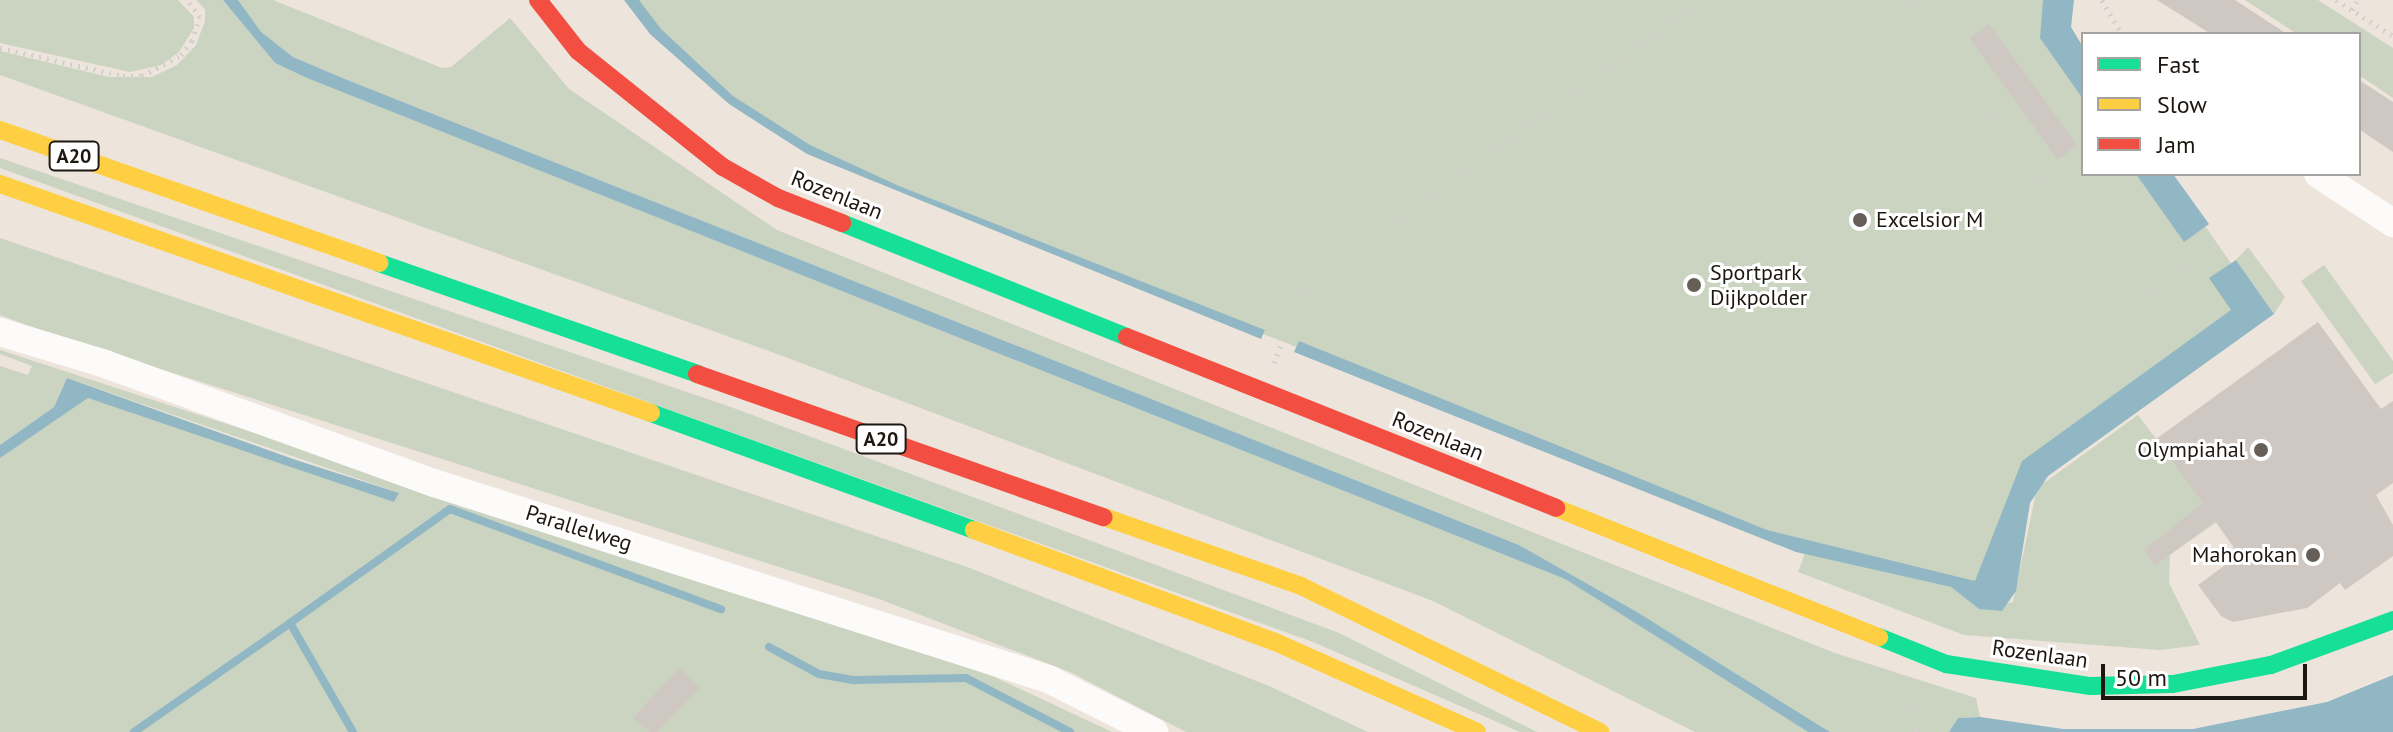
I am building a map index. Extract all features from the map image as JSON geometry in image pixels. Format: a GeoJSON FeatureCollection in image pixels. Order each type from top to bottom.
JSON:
{"type":"FeatureCollection","features":[{"type":"Feature","properties":{"kind":"main road","name":"Rozenlaan"},"geometry":{"type":"LineString","coordinates":[[538,0],[578,51],[625,93],[723,167],[778,198],[1946,664],[2090,686],[2173,684],[2271,665],[2393,620]]}},
{"type":"Feature","properties":{"kind":"main road","name":"A20"},"geometry":{"type":"LineString","coordinates":[[0,130],[1301,586],[1600,732]]}},
{"type":"Feature","properties":{"kind":"main road","name":"A20"},"geometry":{"type":"LineString","coordinates":[[0,184],[835,478],[1273,641],[1477,732]]}},
{"type":"Feature","properties":{"kind":"street"},"geometry":{"type":"LineString","coordinates":[[2321,176],[2393,223]]}},
{"type":"Feature","properties":{"kind":"street","name":"Parallelweg"},"geometry":{"type":"LineString","coordinates":[[0,332],[105,364],[434,483],[1048,679],[1154,732]]}},
{"type":"Feature","properties":{"kind":"path"},"geometry":{"type":"LineString","coordinates":[[0,48],[142,76],[181,55],[192,41],[200,17],[187,0]]}},
{"type":"Feature","properties":{"kind":"path"},"geometry":{"type":"LineString","coordinates":[[1282,342],[1301,292],[1701,0]]}},
{"type":"Feature","properties":{"kind":"path"},"geometry":{"type":"LineString","coordinates":[[1910,0],[2129,307],[2218,242]]}},
{"type":"Feature","properties":{"kind":"path"},"geometry":{"type":"LineString","coordinates":[[2102,0],[2121,32]]}},
{"type":"Feature","properties":{"kind":"path"},"geometry":{"type":"LineString","coordinates":[[2336,0],[2393,36]]}},
{"type":"Feature","properties":{"kind":"path"},"geometry":{"type":"LineString","coordinates":[[2352,10],[2358,0]]}},
{"type":"Feature","properties":{"kind":"path"},"geometry":{"type":"LineString","coordinates":[[1909,676],[1908,707],[1917,732]]}},
{"type":"Feature","properties":{"kind":"green space"},"geometry":{"type":"Polygon","coordinates":[[[0,0],[178,0],[194,17],[194,28],[179,52],[161,65],[130,72],[0,43],[0,0]]]}},
{"type":"Feature","properties":{"kind":"green space"},"geometry":{"type":"Polygon","coordinates":[[[196,0],[223,0],[275,63],[307,78],[1565,579],[1808,732],[1695,732],[1433,601],[777,354],[0,75],[0,51],[109,77],[152,77],[177,65],[196,45],[205,21],[205,9],[196,0]]]}},
{"type":"Feature","properties":{"kind":"green space"},"geometry":{"type":"Polygon","coordinates":[[[238,0],[273,0],[442,68],[451,67],[510,18],[569,89],[777,230],[1835,653],[1976,698],[1980,717],[1958,718],[1949,732],[1830,732],[1637,612],[1519,545],[293,57],[260,32],[238,0]]]}},
{"type":"Feature","properties":{"kind":"green space","name":"Sportpark Dijkpolder"},"geometry":{"type":"Polygon","coordinates":[[[631,0],[2065,0],[2062,24],[2081,50],[2081,176],[2170,176],[2262,308],[2027,471],[1984,591],[1773,538],[829,160],[726,95],[631,0]]]}},
{"type":"Feature","properties":{"kind":"green space"},"geometry":{"type":"Polygon","coordinates":[[[2245,0],[2318,0],[2393,48],[2393,98],[2361,76],[2361,32],[2294,32],[2245,0]]]}},
{"type":"Feature","properties":{"kind":"green space"},"geometry":{"type":"Polygon","coordinates":[[[0,158],[728,406],[1339,633],[1537,732],[1520,732],[1313,642],[0,168],[0,158]]]}},
{"type":"Feature","properties":{"kind":"green space"},"geometry":{"type":"Polygon","coordinates":[[[0,238],[967,567],[1269,686],[1368,732],[1186,732],[1070,672],[879,599],[45,332],[0,315],[0,238]]]}},
{"type":"Feature","properties":{"kind":"green space"},"geometry":{"type":"Polygon","coordinates":[[[2248,247],[2285,297],[2274,314],[2236,260],[2248,247]]]}},
{"type":"Feature","properties":{"kind":"green space"},"geometry":{"type":"Polygon","coordinates":[[[2324,265],[2393,361],[2393,373],[2375,384],[2301,281],[2324,265]]]}},
{"type":"Feature","properties":{"kind":"green space"},"geometry":{"type":"Polygon","coordinates":[[[0,350],[973,667],[1112,732],[0,732],[0,458],[78,403],[87,398],[115,405],[399,493],[67,378],[54,407],[0,445],[0,366],[28,375],[32,366],[0,354],[0,350]]]}},
{"type":"Feature","properties":{"kind":"green space"},"geometry":{"type":"Polygon","coordinates":[[[2138,415],[2218,521],[2170,555],[2169,583],[2200,645],[2160,650],[1964,635],[1798,572],[1805,553],[1951,587],[1979,609],[2013,602],[2037,488],[2138,415]]]}},
{"type":"Feature","properties":{"kind":"water"},"geometry":{"type":"Polygon","coordinates":[[[223,0],[238,0],[261,32],[293,57],[345,79],[1519,545],[1637,612],[1830,732],[1808,732],[1565,579],[307,78],[275,63],[223,0]]]}},
{"type":"Feature","properties":{"kind":"water"},"geometry":{"type":"Polygon","coordinates":[[[624,0],[639,0],[661,29],[733,96],[810,145],[899,186],[1265,330],[1261,339],[807,154],[729,104],[650,34],[624,0]]]}},
{"type":"Feature","properties":{"kind":"water"},"geometry":{"type":"Polygon","coordinates":[[[2043,0],[2074,0],[2071,27],[2081,44],[2081,96],[2040,38],[2043,0]]]}},
{"type":"Feature","properties":{"kind":"water"},"geometry":{"type":"Polygon","coordinates":[[[2137,176],[2174,176],[2209,224],[2184,242],[2137,176]]]}},
{"type":"Feature","properties":{"kind":"water"},"geometry":{"type":"Polygon","coordinates":[[[2236,260],[2274,314],[2048,476],[2030,503],[2016,591],[2002,611],[1979,609],[1951,587],[1796,552],[1294,352],[1299,341],[1767,530],[1975,581],[2022,461],[2231,310],[2209,278],[2236,260]]]}},
{"type":"Feature","properties":{"kind":"water"},"geometry":{"type":"Polygon","coordinates":[[[67,378],[296,460],[399,493],[394,502],[88,398],[0,458],[0,445],[54,407],[67,378]]]}},
{"type":"Feature","properties":{"kind":"water"},"geometry":{"type":"Polygon","coordinates":[[[2393,675],[2393,732],[1949,732],[1958,718],[1980,717],[2063,729],[2193,729],[2327,702],[2393,675]]]}},
{"type":"Feature","properties":{"kind":"building"},"geometry":{"type":"Polygon","coordinates":[[[2157,0],[2235,0],[2284,32],[2208,32],[2157,0]]]}},
{"type":"Feature","properties":{"kind":"building"},"geometry":{"type":"Polygon","coordinates":[[[1989,24],[2077,145],[2058,159],[1970,38],[1989,24]]]}},
{"type":"Feature","properties":{"kind":"building"},"geometry":{"type":"Polygon","coordinates":[[[2361,81],[2393,102],[2393,152],[2361,130],[2361,81]]]}},
{"type":"Feature","properties":{"kind":"building"},"geometry":{"type":"Polygon","coordinates":[[[2318,322],[2381,409],[2393,401],[2393,483],[2376,495],[2393,525],[2393,556],[2345,590],[2340,583],[2307,608],[2233,622],[2221,616],[2198,585],[2239,555],[2215,521],[2155,565],[2144,550],[2203,503],[2156,439],[2318,322]]]}},
{"type":"Feature","properties":{"kind":"building"},"geometry":{"type":"Polygon","coordinates":[[[679,668],[700,688],[657,732],[650,732],[633,718],[679,668]]]}},
{"type":"Feature","properties":{"kind":"waterway"},"geometry":{"type":"LineString","coordinates":[[353,732],[290,623],[450,509],[721,609]]}},
{"type":"Feature","properties":{"kind":"waterway"},"geometry":{"type":"LineString","coordinates":[[134,732],[290,623]]}},
{"type":"Feature","properties":{"kind":"waterway"},"geometry":{"type":"LineString","coordinates":[[769,647],[819,674],[854,680],[966,678],[1070,732]]}},
{"type":"Feature","properties":{"kind":"traffic: fast"},"geometry":{"type":"LineString","coordinates":[[842,223],[1127,337]]}},
{"type":"Feature","properties":{"kind":"traffic: fast"},"geometry":{"type":"LineString","coordinates":[[379,263],[697,374]]}},
{"type":"Feature","properties":{"kind":"traffic: fast"},"geometry":{"type":"LineString","coordinates":[[651,413],[974,530]]}},
{"type":"Feature","properties":{"kind":"traffic: fast"},"geometry":{"type":"LineString","coordinates":[[1879,637],[1946,664],[2090,686],[2173,684],[2271,665],[2393,620]]}},
{"type":"Feature","properties":{"kind":"traffic: slow"},"geometry":{"type":"LineString","coordinates":[[0,130],[379,263]]}},
{"type":"Feature","properties":{"kind":"traffic: slow"},"geometry":{"type":"LineString","coordinates":[[0,184],[651,413]]}},
{"type":"Feature","properties":{"kind":"traffic: slow"},"geometry":{"type":"LineString","coordinates":[[1556,508],[1879,637]]}},
{"type":"Feature","properties":{"kind":"traffic: slow"},"geometry":{"type":"LineString","coordinates":[[1104,517],[1301,586],[1600,732]]}},
{"type":"Feature","properties":{"kind":"traffic: slow"},"geometry":{"type":"LineString","coordinates":[[974,530],[1273,641],[1477,732]]}},
{"type":"Feature","properties":{"kind":"traffic: jam"},"geometry":{"type":"LineString","coordinates":[[538,0],[578,51],[723,167],[778,198],[842,223]]}},
{"type":"Feature","properties":{"kind":"traffic: jam"},"geometry":{"type":"LineString","coordinates":[[1127,337],[1556,508]]}},
{"type":"Feature","properties":{"kind":"traffic: jam"},"geometry":{"type":"LineString","coordinates":[[697,374],[1104,517]]}},
{"type":"Feature","properties":{"kind":"place","name":"Excelsior M"},"geometry":{"type":"Point","coordinates":[1860,220]}},
{"type":"Feature","properties":{"kind":"place","name":"Sportpark Dijkpolder"},"geometry":{"type":"Point","coordinates":[1694,285]}},
{"type":"Feature","properties":{"kind":"place","name":"Olympiahal"},"geometry":{"type":"Point","coordinates":[2261,450]}},
{"type":"Feature","properties":{"kind":"place","name":"Mahorokan"},"geometry":{"type":"Point","coordinates":[2313,555]}}]}
